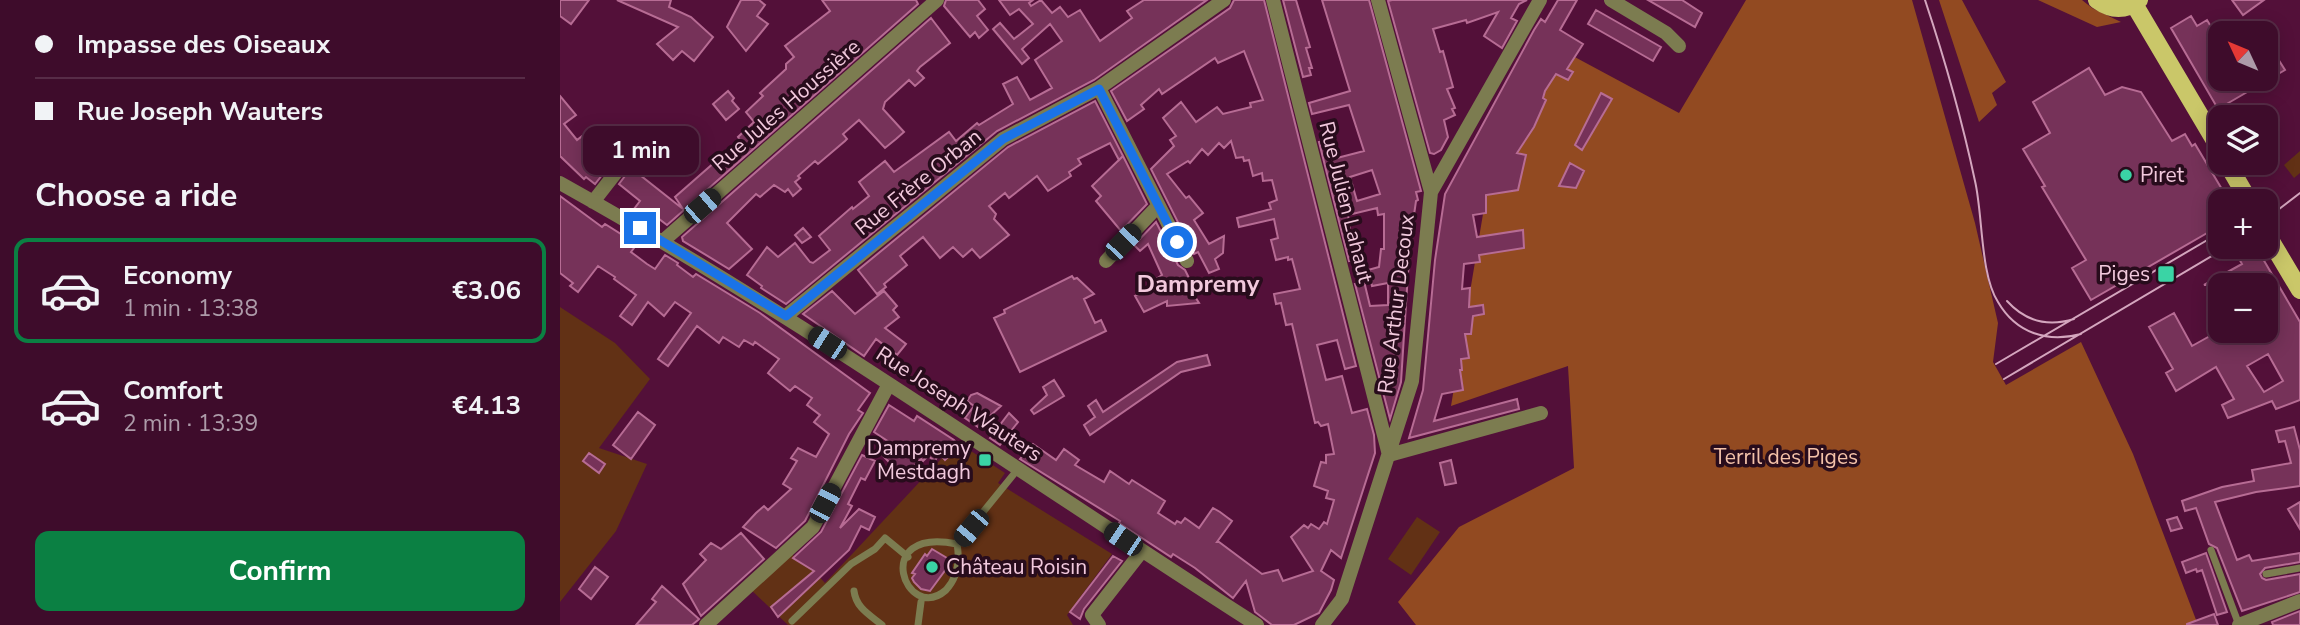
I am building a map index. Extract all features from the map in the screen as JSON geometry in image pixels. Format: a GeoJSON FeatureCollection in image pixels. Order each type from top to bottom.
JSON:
{"type":"FeatureCollection","features":[{"type":"Feature","properties":{"kind":"main road"},"geometry":{"type":"LineString","coordinates":[[2097,0],[2108,7],[2117,8],[2137,2],[2208,128]]}},
{"type":"Feature","properties":{"kind":"main road"},"geometry":{"type":"LineString","coordinates":[[2278,253],[2300,290]]}},
{"type":"Feature","properties":{"kind":"street","name":"Rue Jules Houssière"},"geometry":{"type":"LineString","coordinates":[[663,241],[937,0]]}},
{"type":"Feature","properties":{"kind":"street","name":"Rue Frère Orban"},"geometry":{"type":"LineString","coordinates":[[786,316],[1003,139],[1099,89],[1224,0]]}},
{"type":"Feature","properties":{"kind":"street","name":"Rue Julien Lahaut"},"geometry":{"type":"LineString","coordinates":[[1273,0],[1389,455]]}},
{"type":"Feature","properties":{"kind":"street"},"geometry":{"type":"LineString","coordinates":[[1378,0],[1431,192]]}},
{"type":"Feature","properties":{"kind":"street","name":"Rue Arthur Decoux"},"geometry":{"type":"LineString","coordinates":[[1322,625],[1342,599],[1412,381],[1431,192],[1540,0]]}},
{"type":"Feature","properties":{"kind":"street"},"geometry":{"type":"LineString","coordinates":[[1611,0],[1666,33],[1679,46]]}},
{"type":"Feature","properties":{"kind":"street"},"geometry":{"type":"LineString","coordinates":[[1099,89],[1187,261]]}},
{"type":"Feature","properties":{"kind":"street"},"geometry":{"type":"LineString","coordinates":[[593,201],[642,139]]}},
{"type":"Feature","properties":{"kind":"street","name":"Rue Joseph Wauters"},"geometry":{"type":"LineString","coordinates":[[560,183],[663,241],[786,316],[1258,625]]}},
{"type":"Feature","properties":{"kind":"street"},"geometry":{"type":"LineString","coordinates":[[1106,261],[1158,206]]}},
{"type":"Feature","properties":{"kind":"street"},"geometry":{"type":"LineString","coordinates":[[706,625],[813,527],[889,384]]}},
{"type":"Feature","properties":{"kind":"street"},"geometry":{"type":"LineString","coordinates":[[1389,455],[1541,413]]}},
{"type":"Feature","properties":{"kind":"street"},"geometry":{"type":"LineString","coordinates":[[1099,625],[1092,615],[1142,551]]}},
{"type":"Feature","properties":{"kind":"street"},"geometry":{"type":"LineString","coordinates":[[2239,625],[2300,601]]}},
{"type":"Feature","properties":{"kind":"lane"},"geometry":{"type":"LineString","coordinates":[[957,544],[932,541],[918,547],[908,556],[903,567],[905,588],[913,597],[921,602],[931,602],[948,589],[958,567],[957,544],[1018,468]]}},
{"type":"Feature","properties":{"kind":"lane"},"geometry":{"type":"LineString","coordinates":[[792,621],[851,564],[875,549],[885,538],[908,556]]}},
{"type":"Feature","properties":{"kind":"lane"},"geometry":{"type":"LineString","coordinates":[[2211,550],[2239,625]]}},
{"type":"Feature","properties":{"kind":"lane"},"geometry":{"type":"LineString","coordinates":[[2266,574],[2300,568]]}},
{"type":"Feature","properties":{"kind":"lane"},"geometry":{"type":"LineString","coordinates":[[854,591],[855,600],[863,610],[882,625]]}},
{"type":"Feature","properties":{"kind":"lane"},"geometry":{"type":"LineString","coordinates":[[918,625],[921,602]]}},
{"type":"Feature","properties":{"kind":"shaded area"},"geometry":{"type":"Polygon","coordinates":[[[2300,151],[2300,173],[2294,178],[2284,165],[2300,151]]]}},
{"type":"Feature","properties":{"kind":"shaded area"},"geometry":{"type":"Polygon","coordinates":[[[560,307],[615,343],[650,379],[599,448],[647,464],[616,531],[560,602],[560,307]]]}},
{"type":"Feature","properties":{"kind":"shaded area"},"geometry":{"type":"Polygon","coordinates":[[[957,442],[1005,473],[998,483],[1112,554],[1067,615],[1073,625],[788,625],[748,587],[787,551],[812,569],[825,583],[957,442]]]}},
{"type":"Feature","properties":{"kind":"shaded area"},"geometry":{"type":"Polygon","coordinates":[[[1417,517],[1440,532],[1411,575],[1388,559],[1417,517]]]}},
{"type":"Feature","properties":{"kind":"green space","name":"Terril des Piges"},"geometry":{"type":"Polygon","coordinates":[[[1746,0],[1912,0],[1975,223],[1998,323],[1993,362],[2006,385],[2081,342],[2133,454],[2198,625],[1416,625],[1398,602],[1459,527],[1574,468],[1568,366],[1451,406],[1489,178],[1558,48],[1679,113],[1746,0]]]}},
{"type":"Feature","properties":{"kind":"green space"},"geometry":{"type":"Polygon","coordinates":[[[1939,0],[1962,0],[2006,82],[1992,93],[1997,105],[1979,122],[1939,0]]]}},
{"type":"Feature","properties":{"kind":"green space"},"geometry":{"type":"Polygon","coordinates":[[[2038,0],[2082,0],[2121,22],[2097,27],[2038,0]]]}},
{"type":"Feature","properties":{"kind":"building"},"geometry":{"type":"Polygon","coordinates":[[[560,0],[589,0],[571,24],[560,16],[560,0]]]}},
{"type":"Feature","properties":{"kind":"building"},"geometry":{"type":"Polygon","coordinates":[[[617,0],[671,0],[669,7],[691,17],[713,37],[694,61],[682,51],[673,60],[657,44],[678,27],[617,0]]]}},
{"type":"Feature","properties":{"kind":"building"},"geometry":{"type":"Polygon","coordinates":[[[741,0],[759,0],[765,5],[757,16],[768,24],[746,51],[727,27],[741,0]]]}},
{"type":"Feature","properties":{"kind":"building"},"geometry":{"type":"Polygon","coordinates":[[[822,0],[916,0],[918,4],[667,225],[659,219],[650,223],[631,213],[640,201],[619,184],[631,168],[683,209],[675,197],[740,140],[738,137],[754,122],[746,112],[763,96],[760,93],[786,69],[786,64],[794,57],[785,46],[830,11],[822,0]]]}},
{"type":"Feature","properties":{"kind":"building"},"geometry":{"type":"Polygon","coordinates":[[[946,0],[978,0],[985,9],[977,16],[988,30],[979,38],[975,32],[970,37],[944,6],[946,0]]]}},
{"type":"Feature","properties":{"kind":"building"},"geometry":{"type":"Polygon","coordinates":[[[999,0],[1033,0],[1029,3],[1031,6],[1041,0],[1052,13],[1060,7],[1068,17],[1080,10],[1100,41],[1132,18],[1127,11],[1144,0],[1207,0],[1094,80],[997,131],[786,304],[761,288],[762,286],[747,275],[767,247],[778,257],[795,243],[813,263],[830,250],[819,236],[869,196],[859,182],[885,161],[894,172],[949,132],[956,141],[977,123],[979,125],[1013,104],[1003,84],[1017,77],[1030,100],[1052,88],[1035,60],[1062,41],[1050,24],[1022,49],[1029,58],[1022,64],[993,29],[1000,23],[1014,39],[1033,24],[1019,9],[1010,15],[999,0]]]}},
{"type":"Feature","properties":{"kind":"building"},"geometry":{"type":"Polygon","coordinates":[[[1234,0],[1264,0],[1356,366],[1345,369],[1337,340],[1317,345],[1326,380],[1342,376],[1352,413],[1367,409],[1374,435],[1375,453],[1341,558],[1331,550],[1321,571],[1334,580],[1331,590],[1319,613],[1294,625],[1272,625],[1255,612],[1246,581],[1233,598],[1195,568],[1173,554],[1171,557],[1119,523],[1120,521],[1020,459],[1033,444],[1056,460],[1064,449],[1079,460],[1075,465],[1104,482],[1110,471],[1129,484],[1132,480],[1165,501],[1158,513],[1175,524],[1177,521],[1181,523],[1185,518],[1199,528],[1213,508],[1220,512],[1232,521],[1217,542],[1262,574],[1278,570],[1283,581],[1313,571],[1291,537],[1304,525],[1308,528],[1311,524],[1319,529],[1324,522],[1327,524],[1334,500],[1326,498],[1328,491],[1314,486],[1321,462],[1326,463],[1326,455],[1334,454],[1328,424],[1321,426],[1318,422],[1315,423],[1292,324],[1286,325],[1281,303],[1276,304],[1274,294],[1300,289],[1292,259],[1288,260],[1288,257],[1276,260],[1271,240],[1278,238],[1274,219],[1239,227],[1237,218],[1271,209],[1269,203],[1277,200],[1272,180],[1263,181],[1262,173],[1253,176],[1249,160],[1236,158],[1231,141],[1224,148],[1219,143],[1208,155],[1202,149],[1190,163],[1188,161],[1167,174],[1186,198],[1189,196],[1203,213],[1194,220],[1209,244],[1224,236],[1223,253],[1215,259],[1219,269],[1209,273],[1198,252],[1194,254],[1151,169],[1174,146],[1170,140],[1176,136],[1163,118],[1181,102],[1196,122],[1217,107],[1223,114],[1251,107],[1250,103],[1263,100],[1244,51],[1218,63],[1215,58],[1162,94],[1159,89],[1141,105],[1144,109],[1127,121],[1111,91],[1230,8],[1234,0]]]}},
{"type":"Feature","properties":{"kind":"building"},"geometry":{"type":"Polygon","coordinates":[[[1283,0],[1296,0],[1310,47],[1306,48],[1312,68],[1309,68],[1311,75],[1303,77],[1283,0]]]}},
{"type":"Feature","properties":{"kind":"building"},"geometry":{"type":"Polygon","coordinates":[[[1322,0],[1369,0],[1421,191],[1416,192],[1418,200],[1408,273],[1401,382],[1390,419],[1355,284],[1364,281],[1370,306],[1388,305],[1388,283],[1372,286],[1368,270],[1379,267],[1381,249],[1384,249],[1384,214],[1378,215],[1377,208],[1348,215],[1351,236],[1359,259],[1349,261],[1319,142],[1332,139],[1337,158],[1364,151],[1349,105],[1312,114],[1309,103],[1350,91],[1322,0]],[[1372,170],[1350,177],[1357,201],[1380,194],[1372,170]]]}},
{"type":"Feature","properties":{"kind":"building"},"geometry":{"type":"Polygon","coordinates":[[[1527,0],[1519,4],[1511,18],[1517,21],[1502,48],[1484,36],[1498,12],[1467,23],[1466,20],[1433,29],[1440,52],[1443,51],[1453,87],[1447,89],[1455,108],[1452,109],[1455,115],[1444,120],[1448,137],[1441,150],[1434,154],[1430,153],[1388,1],[1527,0]]]}},
{"type":"Feature","properties":{"kind":"building"},"geometry":{"type":"Polygon","coordinates":[[[1558,0],[1577,0],[1560,30],[1583,44],[1567,69],[1573,72],[1568,80],[1556,74],[1545,91],[1543,98],[1546,100],[1534,127],[1517,153],[1526,155],[1518,190],[1486,195],[1486,213],[1473,215],[1477,237],[1523,230],[1524,248],[1479,255],[1480,262],[1464,264],[1462,289],[1470,288],[1469,307],[1483,305],[1484,314],[1473,316],[1471,334],[1465,334],[1469,358],[1461,359],[1463,390],[1442,394],[1434,421],[1517,399],[1519,409],[1409,438],[1423,390],[1435,260],[1445,194],[1534,30],[1541,19],[1545,22],[1558,0]]]}},
{"type":"Feature","properties":{"kind":"building"},"geometry":{"type":"Polygon","coordinates":[[[1648,0],[1682,0],[1702,13],[1695,27],[1648,0]]]}},
{"type":"Feature","properties":{"kind":"building"},"geometry":{"type":"Polygon","coordinates":[[[2232,0],[2264,0],[2243,15],[2232,0]]]}},
{"type":"Feature","properties":{"kind":"building"},"geometry":{"type":"Polygon","coordinates":[[[1596,10],[1661,47],[1653,61],[1588,24],[1596,10]]]}},
{"type":"Feature","properties":{"kind":"building"},"geometry":{"type":"Polygon","coordinates":[[[2191,16],[2197,26],[2207,20],[2208,91],[2249,91],[2225,105],[2216,105],[2171,28],[2191,16]]]}},
{"type":"Feature","properties":{"kind":"building"},"geometry":{"type":"Polygon","coordinates":[[[931,18],[950,43],[917,71],[924,78],[915,86],[909,80],[885,102],[883,109],[904,132],[885,148],[859,120],[843,134],[847,139],[845,141],[818,164],[815,161],[798,176],[800,178],[795,182],[801,189],[793,196],[788,189],[785,192],[774,185],[760,197],[756,194],[727,223],[752,249],[729,269],[683,241],[682,237],[931,18]]]}},
{"type":"Feature","properties":{"kind":"building"},"geometry":{"type":"Polygon","coordinates":[[[2278,59],[2285,70],[2278,74],[2278,59]]]}},
{"type":"Feature","properties":{"kind":"building","name":"Piret"},"geometry":{"type":"Polygon","coordinates":[[[2089,68],[2105,95],[2122,87],[2141,92],[2172,141],[2185,134],[2192,146],[2195,144],[2208,166],[2208,175],[2213,175],[2222,189],[2208,189],[2208,232],[2091,300],[2072,268],[2086,260],[2042,187],[2045,186],[2023,149],[2050,133],[2033,102],[2089,68]]]}},
{"type":"Feature","properties":{"kind":"building"},"geometry":{"type":"Polygon","coordinates":[[[728,91],[739,109],[726,120],[713,104],[728,91]]]}},
{"type":"Feature","properties":{"kind":"building"},"geometry":{"type":"Polygon","coordinates":[[[1601,93],[1612,99],[1582,150],[1575,145],[1601,93]]]}},
{"type":"Feature","properties":{"kind":"building"},"geometry":{"type":"Polygon","coordinates":[[[560,96],[576,115],[564,124],[577,140],[591,129],[598,136],[584,149],[606,170],[595,184],[586,177],[584,179],[560,156],[560,96]]]}},
{"type":"Feature","properties":{"kind":"building"},"geometry":{"type":"Polygon","coordinates":[[[1095,101],[1123,156],[1119,160],[1110,143],[1078,159],[1081,164],[1069,172],[1071,176],[1048,191],[1037,176],[1009,198],[1005,193],[989,206],[996,214],[994,219],[1009,235],[980,258],[972,249],[963,257],[953,247],[940,258],[923,237],[900,256],[907,265],[884,284],[886,287],[877,294],[858,270],[1008,147],[1095,101]]]}},
{"type":"Feature","properties":{"kind":"building"},"geometry":{"type":"Polygon","coordinates":[[[1123,156],[1147,204],[1121,231],[1096,201],[1101,196],[1092,186],[1123,156]]]}},
{"type":"Feature","properties":{"kind":"building"},"geometry":{"type":"Polygon","coordinates":[[[1570,163],[1584,171],[1576,188],[1559,186],[1570,163]]]}},
{"type":"Feature","properties":{"kind":"building"},"geometry":{"type":"Polygon","coordinates":[[[560,196],[602,227],[605,224],[621,234],[623,230],[640,240],[631,252],[647,264],[655,269],[665,255],[693,277],[696,274],[760,313],[870,393],[858,410],[863,413],[849,434],[805,521],[776,548],[743,527],[764,506],[768,510],[791,489],[783,484],[797,461],[791,458],[798,448],[816,457],[829,434],[814,422],[820,415],[807,405],[812,398],[795,386],[790,391],[768,373],[779,359],[755,342],[753,345],[744,340],[739,347],[723,337],[719,343],[697,326],[668,366],[658,359],[691,313],[675,302],[664,316],[648,302],[632,325],[620,316],[636,295],[598,266],[578,292],[570,286],[573,283],[560,273],[560,196]]]}},
{"type":"Feature","properties":{"kind":"building"},"geometry":{"type":"Polygon","coordinates":[[[1156,222],[1178,265],[1185,270],[1189,278],[1185,281],[1199,303],[1167,306],[1167,301],[1144,312],[1135,296],[1153,287],[1150,283],[1162,275],[1148,244],[1140,251],[1134,245],[1156,222]]]}},
{"type":"Feature","properties":{"kind":"building"},"geometry":{"type":"Polygon","coordinates":[[[803,228],[811,237],[802,243],[795,235],[803,228]]]}},
{"type":"Feature","properties":{"kind":"building"},"geometry":{"type":"Polygon","coordinates":[[[2239,259],[2263,259],[2271,273],[2226,273],[2242,264],[2239,259]]]}},
{"type":"Feature","properties":{"kind":"building"},"geometry":{"type":"Polygon","coordinates":[[[1072,276],[1094,294],[1084,299],[1095,323],[1101,320],[1106,331],[1020,372],[994,318],[1005,313],[1004,310],[1072,276]]]}},
{"type":"Feature","properties":{"kind":"building"},"geometry":{"type":"Polygon","coordinates":[[[2278,284],[2300,322],[2300,400],[2276,409],[2272,401],[2228,418],[2222,405],[2234,399],[2216,367],[2176,391],[2166,373],[2173,369],[2149,327],[2174,313],[2192,346],[2208,337],[2208,343],[2278,343],[2278,284]],[[2268,354],[2247,366],[2264,392],[2283,381],[2268,354]]]}},
{"type":"Feature","properties":{"kind":"building"},"geometry":{"type":"Polygon","coordinates":[[[832,291],[855,314],[884,291],[897,306],[893,310],[899,317],[885,328],[906,344],[897,355],[876,339],[864,356],[803,314],[832,291]]]}},
{"type":"Feature","properties":{"kind":"building"},"geometry":{"type":"Polygon","coordinates":[[[1207,355],[1210,365],[1181,372],[1090,435],[1084,425],[1095,417],[1088,406],[1096,400],[1103,412],[1177,362],[1207,355]]]}},
{"type":"Feature","properties":{"kind":"building"},"geometry":{"type":"Polygon","coordinates":[[[1054,380],[1064,396],[1034,414],[1031,410],[1047,395],[1043,387],[1054,380]]]}},
{"type":"Feature","properties":{"kind":"building"},"geometry":{"type":"Polygon","coordinates":[[[977,393],[1001,406],[978,427],[965,418],[974,406],[967,401],[971,395],[977,393]]]}},
{"type":"Feature","properties":{"kind":"building"},"geometry":{"type":"Polygon","coordinates":[[[889,405],[914,421],[917,416],[959,446],[945,460],[939,453],[935,461],[928,456],[923,461],[921,459],[904,477],[879,452],[889,442],[874,432],[889,405]]]}},
{"type":"Feature","properties":{"kind":"building"},"geometry":{"type":"Polygon","coordinates":[[[638,412],[655,425],[631,459],[613,445],[638,412]]]}},
{"type":"Feature","properties":{"kind":"building"},"geometry":{"type":"Polygon","coordinates":[[[1009,413],[1018,422],[1000,445],[990,438],[1009,413]]]}},
{"type":"Feature","properties":{"kind":"building"},"geometry":{"type":"Polygon","coordinates":[[[2294,427],[2300,450],[2300,486],[2256,492],[2215,502],[2237,560],[2249,555],[2252,561],[2300,553],[2300,562],[2265,568],[2260,574],[2266,580],[2300,574],[2300,592],[2242,611],[2217,548],[2209,544],[2196,508],[2185,511],[2182,501],[2222,487],[2254,481],[2252,470],[2291,463],[2285,441],[2279,442],[2276,431],[2294,427]]]}},
{"type":"Feature","properties":{"kind":"building"},"geometry":{"type":"Polygon","coordinates":[[[589,453],[605,464],[599,473],[583,461],[589,453]]]}},
{"type":"Feature","properties":{"kind":"building"},"geometry":{"type":"Polygon","coordinates":[[[862,455],[875,461],[865,480],[861,478],[848,504],[852,506],[840,528],[859,509],[875,517],[869,530],[861,526],[849,550],[778,617],[771,607],[814,571],[793,558],[821,532],[862,455]]]}},
{"type":"Feature","properties":{"kind":"building"},"geometry":{"type":"Polygon","coordinates":[[[1451,460],[1456,483],[1445,485],[1440,463],[1451,460]]]}},
{"type":"Feature","properties":{"kind":"building"},"geometry":{"type":"Polygon","coordinates":[[[2300,502],[2300,529],[2288,509],[2300,502]]]}},
{"type":"Feature","properties":{"kind":"building"},"geometry":{"type":"Polygon","coordinates":[[[2177,517],[2182,528],[2171,531],[2167,520],[2177,517]]]}},
{"type":"Feature","properties":{"kind":"building"},"geometry":{"type":"Polygon","coordinates":[[[741,533],[764,559],[701,616],[683,584],[706,560],[700,554],[711,543],[721,549],[741,533]]]}},
{"type":"Feature","properties":{"kind":"building","name":"Château Roisin"},"geometry":{"type":"Polygon","coordinates":[[[932,549],[952,561],[930,591],[921,589],[914,582],[912,578],[915,574],[912,573],[925,554],[927,556],[932,549]]]}},
{"type":"Feature","properties":{"kind":"building"},"geometry":{"type":"Polygon","coordinates":[[[2206,553],[2227,612],[2217,615],[2202,570],[2186,573],[2182,562],[2206,553]]]}},
{"type":"Feature","properties":{"kind":"building"},"geometry":{"type":"Polygon","coordinates":[[[1113,556],[1122,561],[1084,609],[1080,619],[1070,612],[1113,556]]]}},
{"type":"Feature","properties":{"kind":"building"},"geometry":{"type":"Polygon","coordinates":[[[595,567],[608,577],[591,599],[579,589],[595,567]]]}},
{"type":"Feature","properties":{"kind":"building"},"geometry":{"type":"Polygon","coordinates":[[[662,586],[699,619],[692,625],[636,625],[656,602],[652,599],[662,586]]]}},
{"type":"Feature","properties":{"kind":"building"},"geometry":{"type":"Polygon","coordinates":[[[2300,611],[2300,625],[2273,625],[2272,622],[2300,611]]]}},
{"type":"Feature","properties":{"kind":"building"},"geometry":{"type":"Polygon","coordinates":[[[2214,614],[2218,625],[2187,625],[2187,624],[2214,614]]]}},
{"type":"Feature","properties":{"kind":"tram line"},"geometry":{"type":"LineString","coordinates":[[1925,0],[1953,90],[1970,158],[1992,290],[2005,313],[2023,328],[2045,336],[2081,334]]}},
{"type":"Feature","properties":{"kind":"tram line"},"geometry":{"type":"LineString","coordinates":[[2278,210],[2300,193]]}},
{"type":"Feature","properties":{"kind":"tram line"},"geometry":{"type":"LineString","coordinates":[[1996,364],[2208,240]]}},
{"type":"Feature","properties":{"kind":"tram line"},"geometry":{"type":"LineString","coordinates":[[2004,379],[2208,258]]}},
{"type":"Feature","properties":{"kind":"tram line"},"geometry":{"type":"LineString","coordinates":[[2007,301],[2029,318],[2046,322],[2074,319]]}},
{"type":"Feature","properties":{"kind":"place","name":"Piret"},"geometry":{"type":"Point","coordinates":[2126,175]}},
{"type":"Feature","properties":{"kind":"place","name":"Piges"},"geometry":{"type":"Point","coordinates":[2166,274]}},
{"type":"Feature","properties":{"kind":"place","name":"Dampremy Mestdagh"},"geometry":{"type":"Point","coordinates":[985,460]}},
{"type":"Feature","properties":{"kind":"place","name":"Château Roisin"},"geometry":{"type":"Point","coordinates":[932,567]}},
{"type":"Feature","properties":{"kind":"district","name":"Dampremy"},"geometry":{"type":"Point","coordinates":[1198,284]}},
{"type":"Feature","properties":{"kind":"route"},"geometry":{"type":"LineString","coordinates":[[640,228],[786,316],[1003,139],[1099,89],[1177,242]]}}]}
